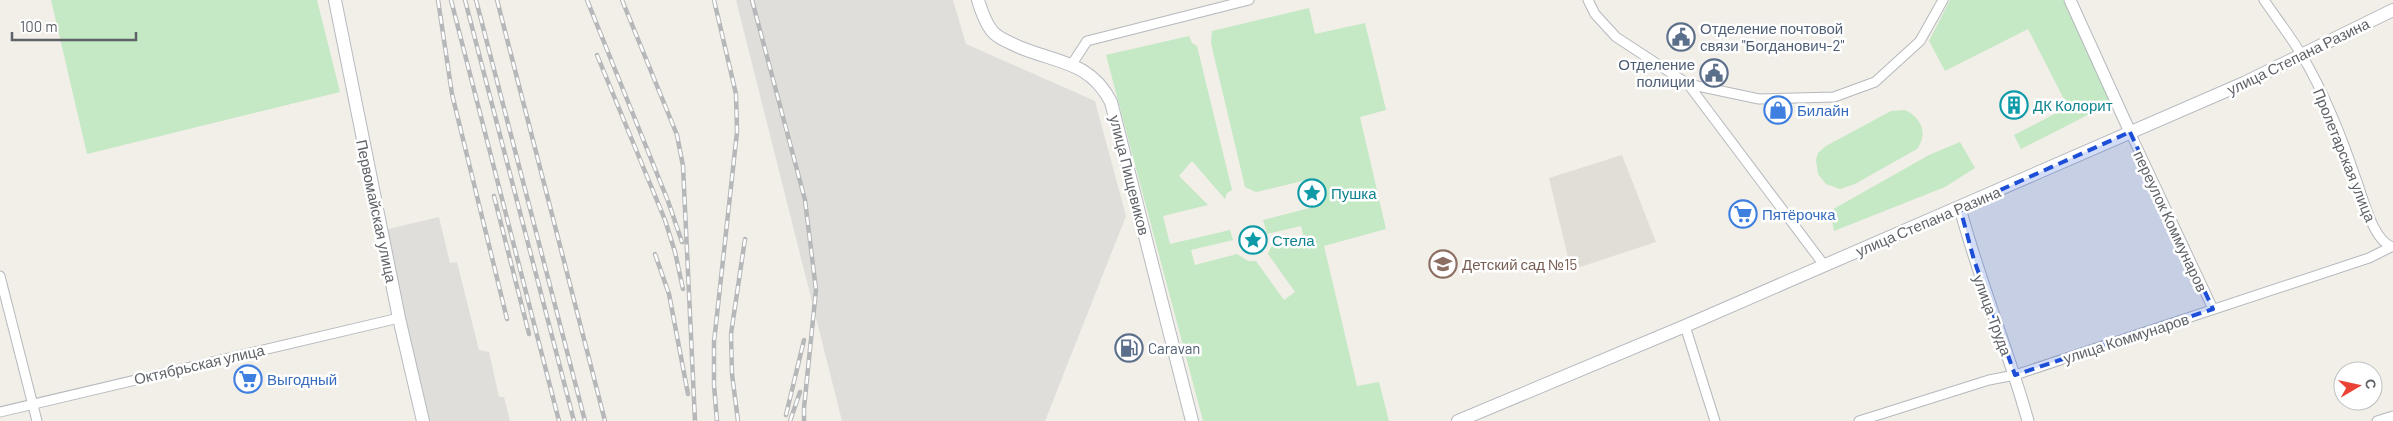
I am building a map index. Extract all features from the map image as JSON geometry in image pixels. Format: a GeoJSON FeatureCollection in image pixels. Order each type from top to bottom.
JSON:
{"type":"FeatureCollection","features":[{"type":"Feature","properties":{"kind":"main road","name":"Первомайская улица"},"geometry":{"type":"LineString","coordinates":[[335,0],[399,318],[423,421]]}},
{"type":"Feature","properties":{"kind":"main road","name":"улица Пищевиков"},"geometry":{"type":"LineString","coordinates":[[978,0],[994,33],[1023,48],[1072,64],[1091,75],[1104,87],[1112,102],[1192,421]]}},
{"type":"Feature","properties":{"kind":"main road","name":"улица Степана Разина"},"geometry":{"type":"LineString","coordinates":[[1458,421],[1960,208],[2302,56],[2393,10]]}},
{"type":"Feature","properties":{"kind":"street"},"geometry":{"type":"LineString","coordinates":[[1072,64],[1086,42],[1249,0]]}},
{"type":"Feature","properties":{"kind":"street"},"geometry":{"type":"LineString","coordinates":[[1588,0],[1595,14],[1616,37],[1688,84],[1824,265]]}},
{"type":"Feature","properties":{"kind":"street"},"geometry":{"type":"LineString","coordinates":[[1688,84],[1759,99],[1834,97],[1875,82],[1920,41],[1943,0]]}},
{"type":"Feature","properties":{"kind":"street"},"geometry":{"type":"LineString","coordinates":[[2070,0],[2130,132]]}},
{"type":"Feature","properties":{"kind":"street","name":"Пролетарская улица"},"geometry":{"type":"LineString","coordinates":[[2264,0],[2302,56],[2322,94],[2372,225],[2380,239],[2392,247]]}},
{"type":"Feature","properties":{"kind":"street","name":"переулок Коммунаров"},"geometry":{"type":"LineString","coordinates":[[2130,132],[2213,309]]}},
{"type":"Feature","properties":{"kind":"street","name":"улица Труда"},"geometry":{"type":"LineString","coordinates":[[1960,208],[1974,260],[2015,375],[2028,421]]}},
{"type":"Feature","properties":{"kind":"street","name":"улица Коммунаров"},"geometry":{"type":"LineString","coordinates":[[1859,421],[1989,380],[2015,375],[2369,258],[2392,247]]}},
{"type":"Feature","properties":{"kind":"street"},"geometry":{"type":"LineString","coordinates":[[0,276],[37,421]]}},
{"type":"Feature","properties":{"kind":"street","name":"Октябрьская улица"},"geometry":{"type":"LineString","coordinates":[[0,412],[399,318]]}},
{"type":"Feature","properties":{"kind":"street"},"geometry":{"type":"LineString","coordinates":[[1685,326],[1715,421]]}},
{"type":"Feature","properties":{"kind":"street"},"geometry":{"type":"LineString","coordinates":[[2377,421],[2393,416]]}},
{"type":"Feature","properties":{"kind":"highlighted area"},"geometry":{"type":"Polygon","coordinates":[[[2130,132],[2213,309],[2015,375],[1974,260],[1960,208],[2130,132]]]}},
{"type":"Feature","properties":{"kind":"shaded area"},"geometry":{"type":"Polygon","coordinates":[[[736,0],[953,0],[966,44],[1095,101],[1126,216],[1045,421],[842,421],[736,0]]]}},
{"type":"Feature","properties":{"kind":"shaded area"},"geometry":{"type":"Polygon","coordinates":[[[1622,155],[1656,242],[1571,270],[1549,178],[1622,155]]]}},
{"type":"Feature","properties":{"kind":"shaded area"},"geometry":{"type":"Polygon","coordinates":[[[439,217],[450,263],[457,262],[479,350],[489,352],[499,397],[504,397],[510,421],[426,421],[384,230],[439,217]]]}},
{"type":"Feature","properties":{"kind":"green space"},"geometry":{"type":"Polygon","coordinates":[[[51,0],[317,0],[340,92],[87,154],[51,0]]]}},
{"type":"Feature","properties":{"kind":"green space"},"geometry":{"type":"Polygon","coordinates":[[[1950,0],[2063,0],[2115,101],[2021,149],[2014,135],[2068,107],[2028,29],[1945,71],[1929,41],[1950,0]]]}},
{"type":"Feature","properties":{"kind":"green space"},"geometry":{"type":"Polygon","coordinates":[[[1309,8],[1315,34],[1365,23],[1386,110],[1360,117],[1386,229],[1324,246],[1357,386],[1379,382],[1389,421],[1203,421],[1106,55],[1189,36],[1192,43],[1197,46],[1232,190],[1227,193],[1225,199],[1192,161],[1179,176],[1208,205],[1163,216],[1170,244],[1230,230],[1233,240],[1191,250],[1195,265],[1237,254],[1248,261],[1256,261],[1284,300],[1295,292],[1268,254],[1271,247],[1304,238],[1301,226],[1267,234],[1263,220],[1321,205],[1315,178],[1256,192],[1245,187],[1211,43],[1212,31],[1309,8]]]}},
{"type":"Feature","properties":{"kind":"green space"},"geometry":{"type":"Polygon","coordinates":[[[1905,110],[1916,117],[1922,127],[1922,138],[1917,149],[1855,184],[1840,189],[1826,184],[1818,174],[1816,160],[1818,153],[1826,146],[1891,111],[1905,110]]]}},
{"type":"Feature","properties":{"kind":"green space"},"geometry":{"type":"Polygon","coordinates":[[[1960,142],[1975,168],[1945,187],[1834,231],[1830,211],[1929,155],[1960,142]]]}},
{"type":"Feature","properties":{"kind":"railway"},"geometry":{"type":"LineString","coordinates":[[438,0],[452,94],[507,319]]}},
{"type":"Feature","properties":{"kind":"railway"},"geometry":{"type":"LineString","coordinates":[[451,0],[559,421]]}},
{"type":"Feature","properties":{"kind":"railway"},"geometry":{"type":"LineString","coordinates":[[465,0],[574,421]]}},
{"type":"Feature","properties":{"kind":"railway"},"geometry":{"type":"LineString","coordinates":[[476,0],[585,421]]}},
{"type":"Feature","properties":{"kind":"railway"},"geometry":{"type":"LineString","coordinates":[[497,0],[605,421]]}},
{"type":"Feature","properties":{"kind":"railway"},"geometry":{"type":"LineString","coordinates":[[587,0],[668,201],[682,242]]}},
{"type":"Feature","properties":{"kind":"railway"},"geometry":{"type":"LineString","coordinates":[[622,0],[677,135],[683,166],[695,421]]}},
{"type":"Feature","properties":{"kind":"railway"},"geometry":{"type":"LineString","coordinates":[[714,0],[736,94],[737,132],[714,342],[714,385],[717,421]]}},
{"type":"Feature","properties":{"kind":"railway"},"geometry":{"type":"LineString","coordinates":[[752,0],[805,200],[816,290],[804,421]]}},
{"type":"Feature","properties":{"kind":"railway"},"geometry":{"type":"LineString","coordinates":[[597,55],[665,220],[675,252],[683,289]]}},
{"type":"Feature","properties":{"kind":"railway"},"geometry":{"type":"LineString","coordinates":[[494,196],[529,334]]}},
{"type":"Feature","properties":{"kind":"railway"},"geometry":{"type":"LineString","coordinates":[[738,421],[732,374],[731,334],[745,239]]}},
{"type":"Feature","properties":{"kind":"railway"},"geometry":{"type":"LineString","coordinates":[[655,254],[669,294],[688,394]]}},
{"type":"Feature","properties":{"kind":"railway"},"geometry":{"type":"LineString","coordinates":[[786,415],[804,340]]}},
{"type":"Feature","properties":{"kind":"railway"},"geometry":{"type":"LineString","coordinates":[[790,421],[800,392]]}},
{"type":"Feature","properties":{"kind":"place","name":"Отделение почтовой связи \"Богданович-2\""},"geometry":{"type":"Point","coordinates":[1681,37]}},
{"type":"Feature","properties":{"kind":"place","name":"Отделение полиции"},"geometry":{"type":"Point","coordinates":[1714,73]}},
{"type":"Feature","properties":{"kind":"place","name":"ДК Колорит"},"geometry":{"type":"Point","coordinates":[2014,105]}},
{"type":"Feature","properties":{"kind":"place","name":"Билайн"},"geometry":{"type":"Point","coordinates":[1778,110]}},
{"type":"Feature","properties":{"kind":"place","name":"Пушка"},"geometry":{"type":"Point","coordinates":[1312,193]}},
{"type":"Feature","properties":{"kind":"place","name":"Пятёрочка"},"geometry":{"type":"Point","coordinates":[1743,214]}},
{"type":"Feature","properties":{"kind":"place","name":"Стела"},"geometry":{"type":"Point","coordinates":[1253,240]}},
{"type":"Feature","properties":{"kind":"place","name":"Детский сад №15"},"geometry":{"type":"Point","coordinates":[1443,264]}},
{"type":"Feature","properties":{"kind":"place","name":"Caravan"},"geometry":{"type":"Point","coordinates":[1129,348]}},
{"type":"Feature","properties":{"kind":"place","name":"Выгодный"},"geometry":{"type":"Point","coordinates":[248,379]}}]}
